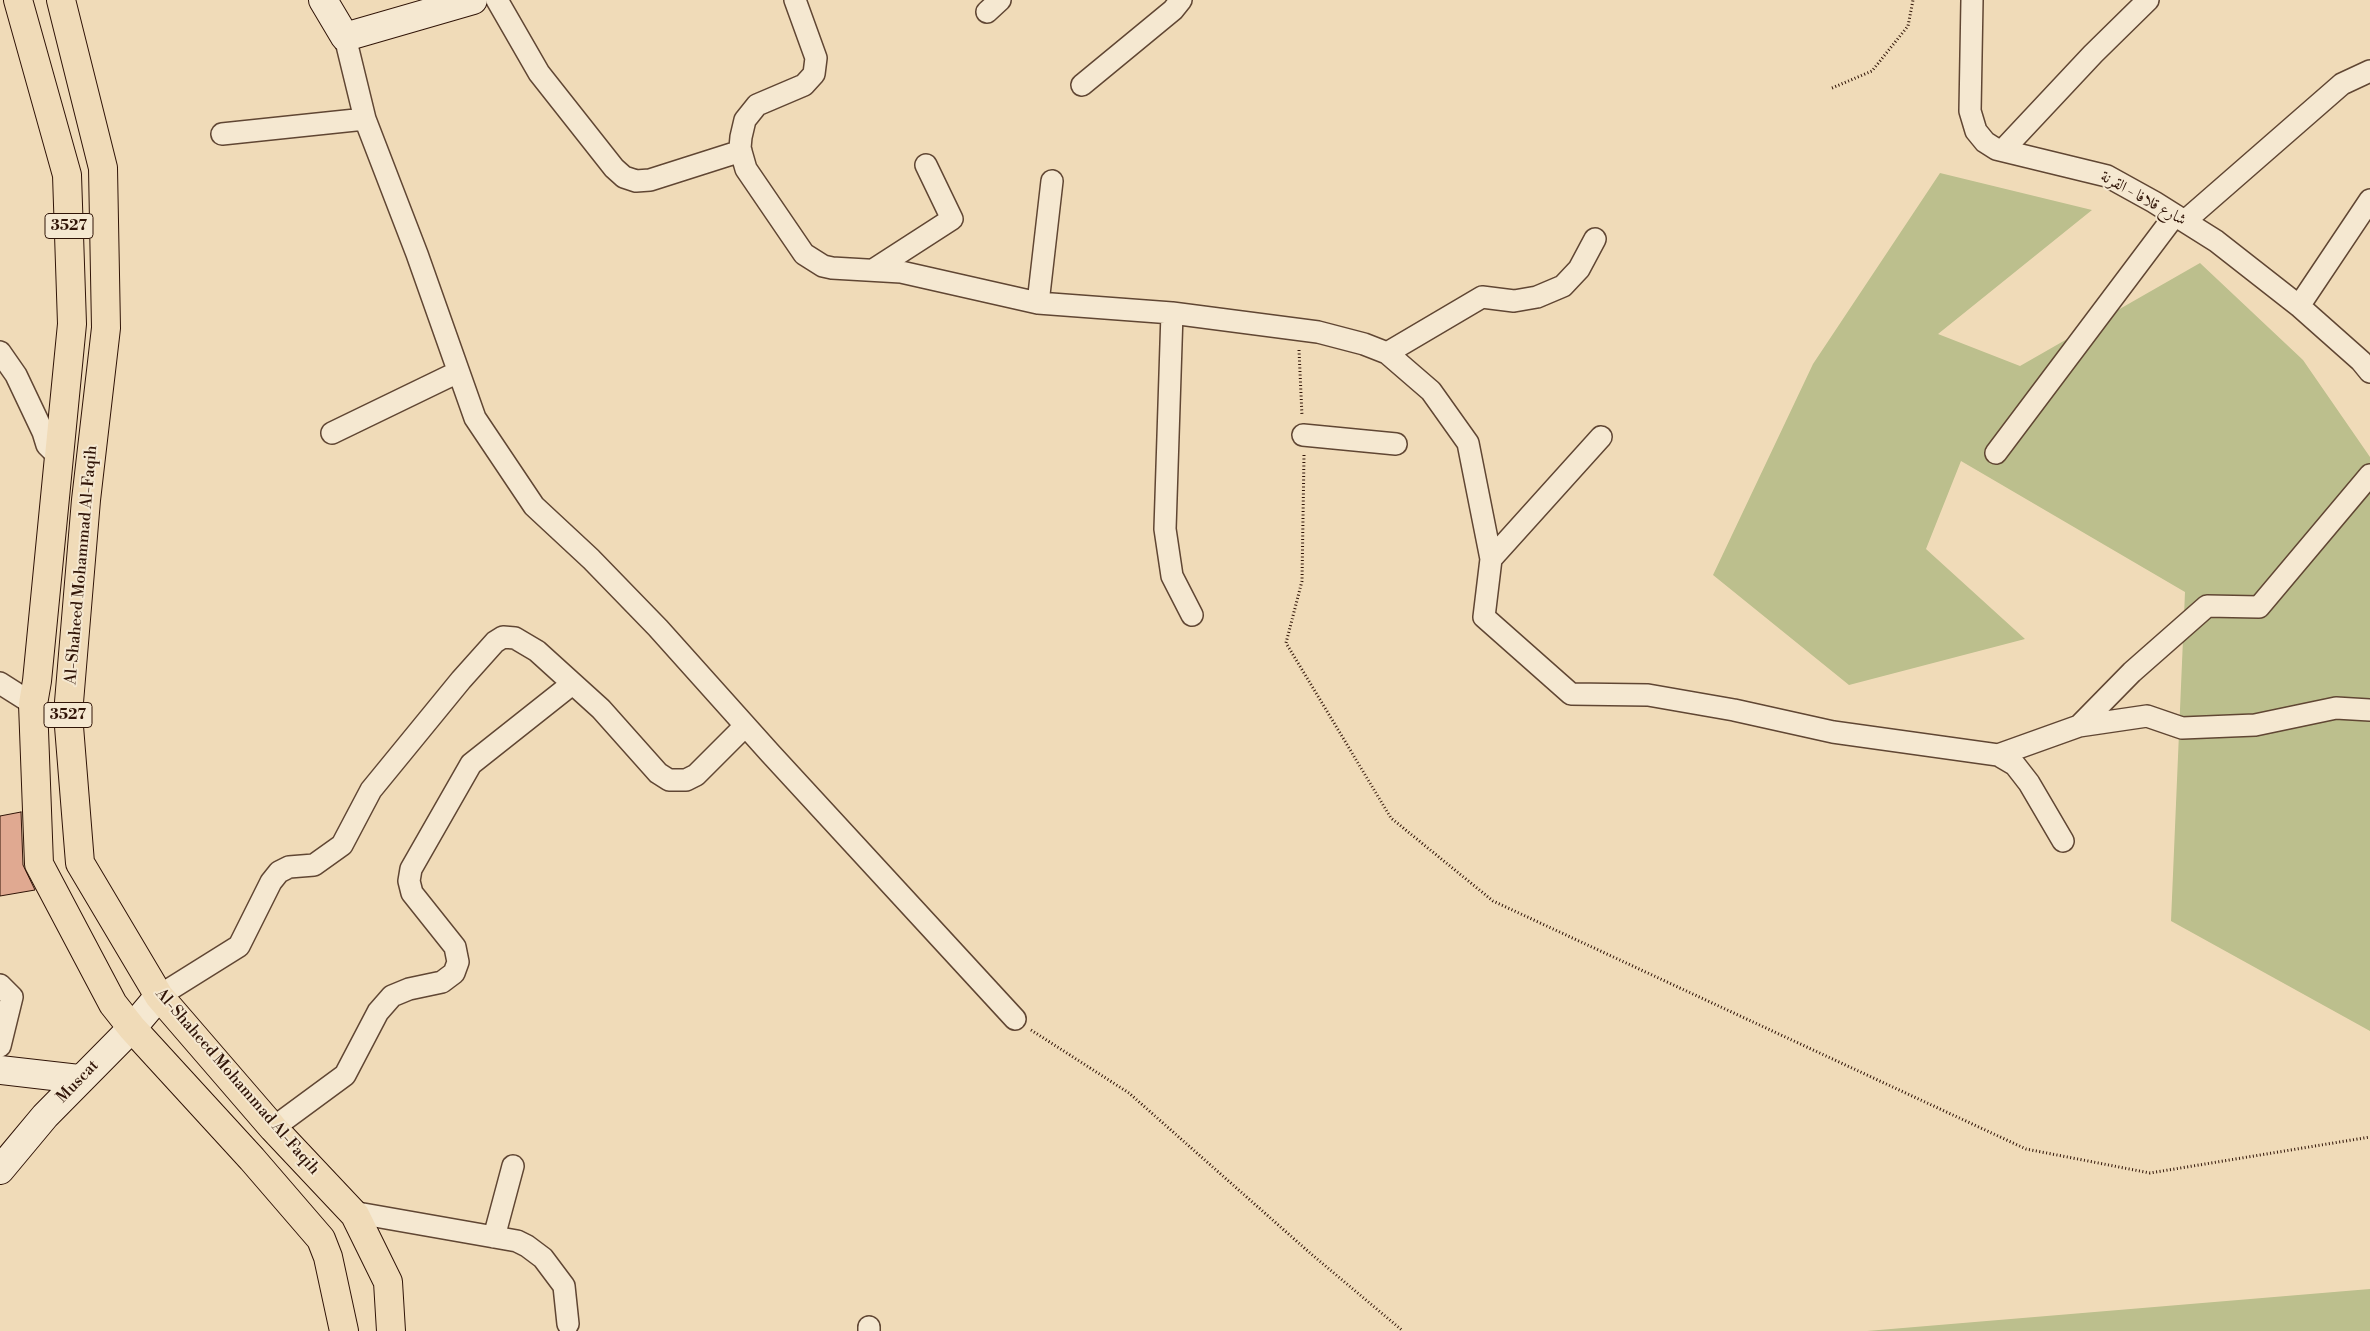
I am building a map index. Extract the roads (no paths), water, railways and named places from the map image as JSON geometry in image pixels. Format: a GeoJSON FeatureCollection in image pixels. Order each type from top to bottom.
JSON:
{"type":"FeatureCollection","features":[{"type":"Feature","properties":{"kind":"main road","name":"Al-Shaheed Mohammad Al-Faqih"},"geometry":{"type":"LineString","coordinates":[[18,0],[67,175],[72,324],[60,458],[37,682],[33,704],[39,864],[113,1004],[132,1028],[252,1159],[321,1238],[328,1258],[344,1331]]}},
{"type":"Feature","properties":{"kind":"main road","name":"Al-Shaheed Mohammad Al-Faqih"},"geometry":{"type":"LineString","coordinates":[[61,0],[103,168],[106,328],[86,500],[68,714],[80,863],[159,996],[273,1128],[352,1212],[388,1282],[391,1331]]}},
{"type":"Feature","properties":{"kind":"main road"},"geometry":{"type":"LineString","coordinates":[[323,0],[345,37],[473,0]]}},
{"type":"Feature","properties":{"kind":"main road","name":"Muscat"},"geometry":{"type":"LineString","coordinates":[[0,1170],[79,1079],[132,1028],[159,996]]}},
{"type":"Feature","properties":{"kind":"main road"},"geometry":{"type":"LineString","coordinates":[[0,1070],[79,1079]]}},
{"type":"Feature","properties":{"kind":"street"},"geometry":{"type":"LineString","coordinates":[[497,0],[539,73],[614,168],[624,177],[636,181],[650,180],[741,151]]}},
{"type":"Feature","properties":{"kind":"street"},"geometry":{"type":"LineString","coordinates":[[795,0],[815,54],[815,70],[807,83],[765,101],[750,112],[743,126],[741,151],[749,173],[804,254],[822,266],[900,272],[1038,303],[1172,313],[1318,332],[1364,344],[1387,353],[1431,390],[1468,443],[1490,559],[1484,617],[1570,694],[1648,695],[1734,710],[1833,732],[1998,755],[2015,765],[2030,783],[2063,840]]}},
{"type":"Feature","properties":{"kind":"street"},"geometry":{"type":"LineString","coordinates":[[1082,85],[1173,10],[1181,0]]}},
{"type":"Feature","properties":{"kind":"street","name":"شارع قلافا - القرنة"},"geometry":{"type":"LineString","coordinates":[[1972,0],[1971,117],[1980,137],[1991,146],[2003,150],[2107,176],[2180,218],[2216,241],[2367,360]]}},
{"type":"Feature","properties":{"kind":"street"},"geometry":{"type":"LineString","coordinates":[[2003,150],[2093,54],[2148,0]]}},
{"type":"Feature","properties":{"kind":"street"},"geometry":{"type":"LineString","coordinates":[[345,37],[365,119],[417,254],[475,418],[534,506],[591,559],[658,628],[745,726],[1015,1019]]}},
{"type":"Feature","properties":{"kind":"street"},"geometry":{"type":"LineString","coordinates":[[1996,453],[2180,218],[2342,84],[2370,70]]}},
{"type":"Feature","properties":{"kind":"street"},"geometry":{"type":"LineString","coordinates":[[222,134],[365,119]]}},
{"type":"Feature","properties":{"kind":"street"},"geometry":{"type":"LineString","coordinates":[[873,270],[952,219],[926,165]]}},
{"type":"Feature","properties":{"kind":"street"},"geometry":{"type":"LineString","coordinates":[[1038,303],[1052,181]]}},
{"type":"Feature","properties":{"kind":"street"},"geometry":{"type":"LineString","coordinates":[[2299,306],[2370,200]]}},
{"type":"Feature","properties":{"kind":"street"},"geometry":{"type":"LineString","coordinates":[[1387,353],[1482,297],[1514,301],[1537,297],[1563,286],[1579,269],[1595,239]]}},
{"type":"Feature","properties":{"kind":"street"},"geometry":{"type":"LineString","coordinates":[[1172,313],[1166,529],[1172,576],[1192,615]]}},
{"type":"Feature","properties":{"kind":"street"},"geometry":{"type":"LineString","coordinates":[[0,352],[16,375],[43,432],[47,446],[60,458]]}},
{"type":"Feature","properties":{"kind":"street"},"geometry":{"type":"LineString","coordinates":[[332,433],[458,372]]}},
{"type":"Feature","properties":{"kind":"street"},"geometry":{"type":"LineString","coordinates":[[1303,435],[1396,444]]}},
{"type":"Feature","properties":{"kind":"street"},"geometry":{"type":"LineString","coordinates":[[1490,559],[1601,437]]}},
{"type":"Feature","properties":{"kind":"street"},"geometry":{"type":"LineString","coordinates":[[2079,726],[2132,672],[2208,606],[2258,607],[2370,475]]}},
{"type":"Feature","properties":{"kind":"street"},"geometry":{"type":"LineString","coordinates":[[159,996],[239,946],[271,882],[279,872],[289,867],[314,865],[342,845],[370,790],[461,680],[497,640],[503,637],[512,637],[537,651],[601,710],[658,773],[674,781],[686,780],[696,775],[745,726]]}},
{"type":"Feature","properties":{"kind":"street"},"geometry":{"type":"LineString","coordinates":[[0,683],[33,704]]}},
{"type":"Feature","properties":{"kind":"street"},"geometry":{"type":"LineString","coordinates":[[273,1128],[345,1076],[378,1012],[392,996],[409,989],[442,982],[452,976],[458,962],[457,950],[412,893],[409,881],[411,869],[471,764],[572,684]]}},
{"type":"Feature","properties":{"kind":"street"},"geometry":{"type":"LineString","coordinates":[[1998,755],[2079,726],[2147,716],[2182,728],[2255,725],[2336,708],[2370,710]]}},
{"type":"Feature","properties":{"kind":"street"},"geometry":{"type":"LineString","coordinates":[[0,986],[12,997],[0,1046]]}},
{"type":"Feature","properties":{"kind":"street"},"geometry":{"type":"LineString","coordinates":[[494,1237],[513,1166]]}},
{"type":"Feature","properties":{"kind":"street"},"geometry":{"type":"LineString","coordinates":[[352,1212],[518,1241],[543,1258],[558,1276],[564,1286],[568,1324]]}}]}
